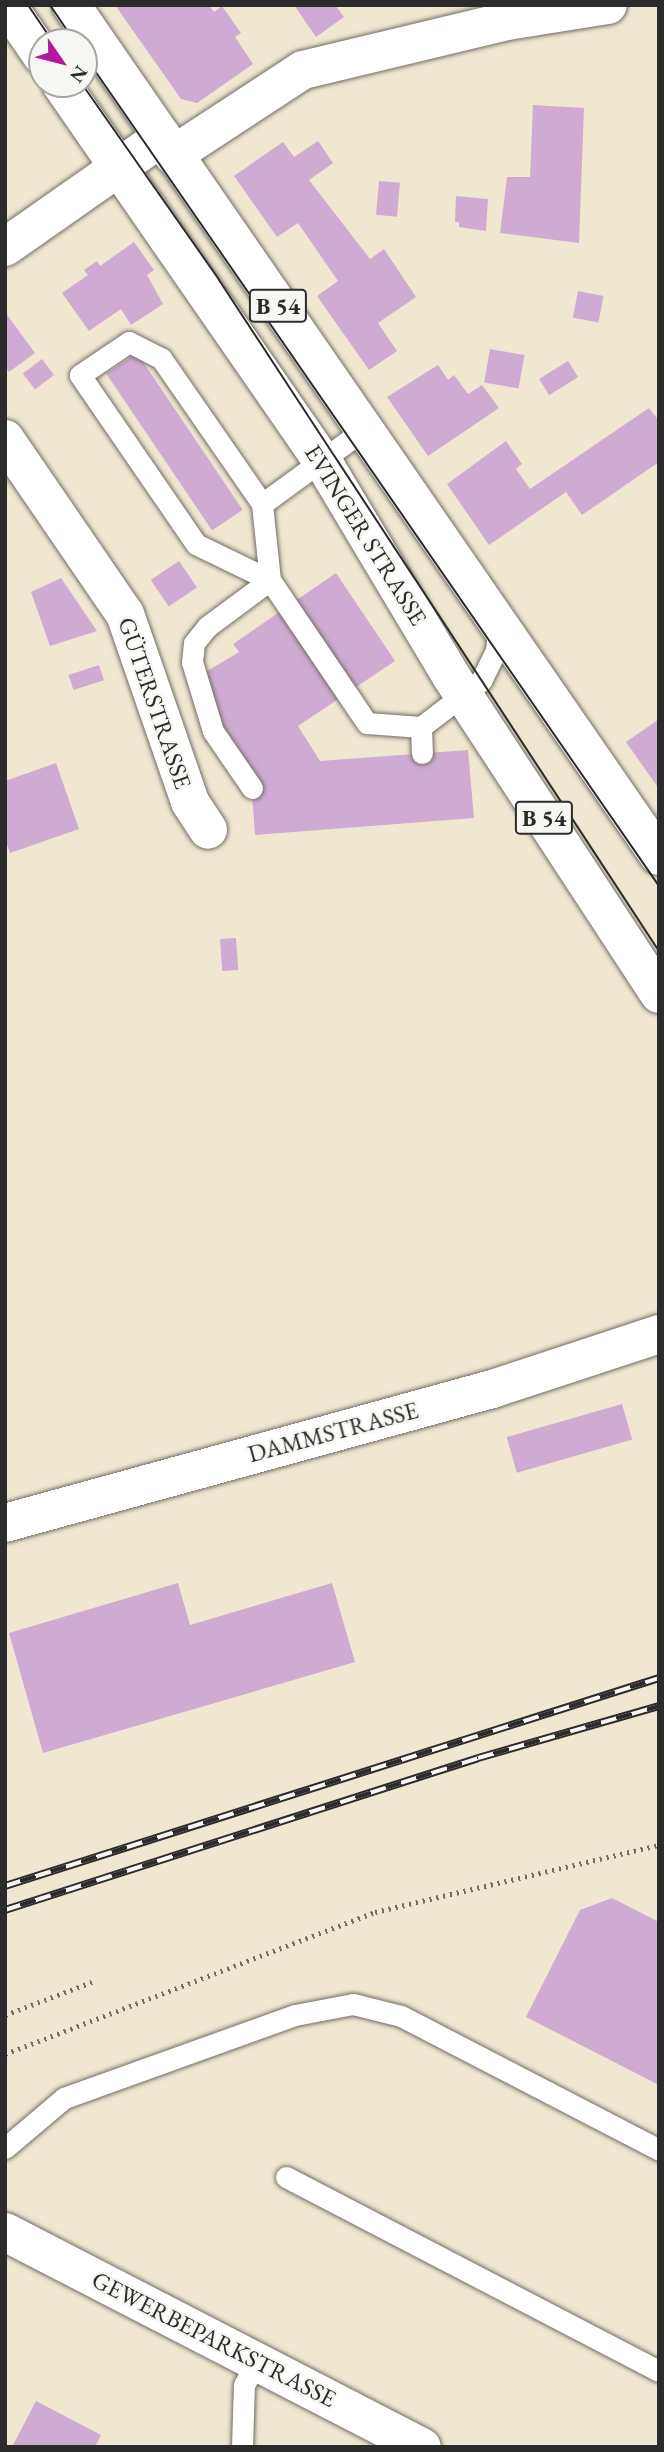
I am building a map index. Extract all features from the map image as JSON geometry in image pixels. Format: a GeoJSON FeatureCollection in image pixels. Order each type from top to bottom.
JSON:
{"type":"FeatureCollection","features":[{"type":"Feature","properties":{"kind":"street"},"geometry":{"type":"LineString","coordinates":[[8,5],[28,35]]}},
{"type":"Feature","properties":{"kind":"street","name":"B 54"},"geometry":{"type":"LineString","coordinates":[[71,5],[659,856]]}},
{"type":"Feature","properties":{"kind":"street"},"geometry":{"type":"LineString","coordinates":[[5,247],[118,169],[168,146],[303,70],[507,21],[603,6]]}},
{"type":"Feature","properties":{"kind":"street","name":"EVINGER STRASSE"},"geometry":{"type":"LineString","coordinates":[[70,98],[322,461],[463,694],[659,994]]}},
{"type":"Feature","properties":{"kind":"street","name":"GÜTERSTRASSE"},"geometry":{"type":"LineString","coordinates":[[5,439],[125,614],[190,802],[208,831]]}},
{"type":"Feature","properties":{"kind":"street","name":"DAMMSTRASSE"},"geometry":{"type":"LineString","coordinates":[[5,1523],[492,1389],[659,1334]]}},
{"type":"Feature","properties":{"kind":"street","name":"GEWERBEPARKSTRASSE"},"geometry":{"type":"LineString","coordinates":[[5,2232],[422,2447]]}},
{"type":"Feature","properties":{"kind":"lane"},"geometry":{"type":"LineString","coordinates":[[270,580],[196,544],[80,375],[129,342],[161,358],[262,504],[270,580],[367,723],[421,727],[481,681],[496,650],[499,624]]}},
{"type":"Feature","properties":{"kind":"lane"},"geometry":{"type":"LineString","coordinates":[[262,504],[363,430]]}},
{"type":"Feature","properties":{"kind":"lane"},"geometry":{"type":"LineString","coordinates":[[252,788],[212,731],[192,663],[194,643],[208,626],[270,580]]}},
{"type":"Feature","properties":{"kind":"lane"},"geometry":{"type":"LineString","coordinates":[[421,727],[422,753]]}},
{"type":"Feature","properties":{"kind":"lane"},"geometry":{"type":"LineString","coordinates":[[5,2148],[64,2098],[295,2015],[353,2004],[401,2016],[659,2150]]}},
{"type":"Feature","properties":{"kind":"lane"},"geometry":{"type":"LineString","coordinates":[[286,2177],[659,2371]]}},
{"type":"Feature","properties":{"kind":"lane"},"geometry":{"type":"LineString","coordinates":[[242,2447],[244,2385],[257,2361]]}},
{"type":"Feature","properties":{"kind":"path"},"geometry":{"type":"LineString","coordinates":[[5,2054],[375,1912],[659,1845]]}},
{"type":"Feature","properties":{"kind":"path"},"geometry":{"type":"LineString","coordinates":[[5,2015],[92,1982]]}},
{"type":"Feature","properties":{"kind":"building"},"geometry":{"type":"Polygon","coordinates":[[[115,5],[209,5],[214,12],[222,6],[241,33],[235,37],[253,64],[197,103],[181,99],[115,5]]]}},
{"type":"Feature","properties":{"kind":"building"},"geometry":{"type":"Polygon","coordinates":[[[294,5],[335,5],[344,17],[316,37],[294,5]]]}},
{"type":"Feature","properties":{"kind":"building"},"geometry":{"type":"Polygon","coordinates":[[[533,105],[584,108],[579,243],[500,233],[507,177],[530,177],[533,105]]]}},
{"type":"Feature","properties":{"kind":"building"},"geometry":{"type":"Polygon","coordinates":[[[318,141],[333,163],[309,180],[370,259],[384,249],[416,297],[378,323],[397,351],[369,370],[317,296],[338,281],[298,223],[277,237],[234,176],[283,142],[294,157],[318,141]]]}},
{"type":"Feature","properties":{"kind":"building"},"geometry":{"type":"Polygon","coordinates":[[[379,181],[400,183],[397,217],[376,215],[379,181]]]}},
{"type":"Feature","properties":{"kind":"building"},"geometry":{"type":"Polygon","coordinates":[[[456,196],[488,199],[486,231],[459,227],[459,222],[455,222],[456,196]]]}},
{"type":"Feature","properties":{"kind":"building"},"geometry":{"type":"Polygon","coordinates":[[[134,242],[154,270],[147,275],[163,304],[131,325],[121,309],[89,331],[62,293],[88,275],[84,270],[97,261],[100,266],[134,242]]]}},
{"type":"Feature","properties":{"kind":"building"},"geometry":{"type":"Polygon","coordinates":[[[578,291],[604,296],[598,322],[573,318],[578,291]]]}},
{"type":"Feature","properties":{"kind":"building"},"geometry":{"type":"Polygon","coordinates":[[[5,312],[35,353],[9,372],[5,366],[5,312]]]}},
{"type":"Feature","properties":{"kind":"building"},"geometry":{"type":"Polygon","coordinates":[[[490,349],[524,355],[519,389],[484,382],[490,349]]]}},
{"type":"Feature","properties":{"kind":"building"},"geometry":{"type":"Polygon","coordinates":[[[137,353],[243,510],[212,530],[106,374],[137,353]]]}},
{"type":"Feature","properties":{"kind":"building"},"geometry":{"type":"Polygon","coordinates":[[[42,359],[54,375],[35,389],[23,373],[42,359]]]}},
{"type":"Feature","properties":{"kind":"building"},"geometry":{"type":"Polygon","coordinates":[[[568,361],[578,377],[549,395],[539,379],[568,361]]]}},
{"type":"Feature","properties":{"kind":"building"},"geometry":{"type":"Polygon","coordinates":[[[438,365],[448,380],[454,375],[468,394],[482,385],[499,408],[428,456],[387,397],[438,365]]]}},
{"type":"Feature","properties":{"kind":"building"},"geometry":{"type":"Polygon","coordinates":[[[649,408],[659,421],[659,462],[582,515],[566,492],[489,545],[447,484],[506,441],[522,464],[516,469],[530,489],[649,408]]]}},
{"type":"Feature","properties":{"kind":"building"},"geometry":{"type":"Polygon","coordinates":[[[179,561],[197,588],[169,607],[151,580],[179,561]]]}},
{"type":"Feature","properties":{"kind":"building"},"geometry":{"type":"Polygon","coordinates":[[[336,573],[395,661],[298,726],[320,761],[468,750],[474,818],[255,835],[250,766],[217,719],[204,673],[239,652],[233,644],[336,573]]]}},
{"type":"Feature","properties":{"kind":"building"},"geometry":{"type":"Polygon","coordinates":[[[61,578],[97,631],[50,646],[31,592],[61,578]]]}},
{"type":"Feature","properties":{"kind":"building"},"geometry":{"type":"Polygon","coordinates":[[[99,665],[104,680],[74,690],[69,675],[99,665]]]}},
{"type":"Feature","properties":{"kind":"building"},"geometry":{"type":"Polygon","coordinates":[[[659,719],[659,789],[626,742],[659,719]]]}},
{"type":"Feature","properties":{"kind":"building"},"geometry":{"type":"Polygon","coordinates":[[[56,763],[79,829],[10,853],[5,839],[5,781],[56,763]]]}},
{"type":"Feature","properties":{"kind":"building"},"geometry":{"type":"Polygon","coordinates":[[[236,938],[238,970],[222,971],[220,939],[236,938]]]}},
{"type":"Feature","properties":{"kind":"building"},"geometry":{"type":"Polygon","coordinates":[[[622,1404],[632,1440],[517,1473],[507,1437],[622,1404]]]}},
{"type":"Feature","properties":{"kind":"building"},"geometry":{"type":"Polygon","coordinates":[[[178,1583],[190,1625],[332,1583],[355,1662],[43,1753],[9,1633],[178,1583]]]}},
{"type":"Feature","properties":{"kind":"building"},"geometry":{"type":"Polygon","coordinates":[[[612,1898],[659,1922],[659,2085],[526,2017],[580,1910],[612,1898]]]}},
{"type":"Feature","properties":{"kind":"building"},"geometry":{"type":"Polygon","coordinates":[[[36,2401],[101,2435],[95,2447],[12,2447],[36,2401]]]}},
{"type":"Feature","properties":{"kind":"tram line"},"geometry":{"type":"LineString","coordinates":[[28,5],[44,28]]}},
{"type":"Feature","properties":{"kind":"tram line"},"geometry":{"type":"LineString","coordinates":[[50,5],[66,28]]}},
{"type":"Feature","properties":{"kind":"tram line"},"geometry":{"type":"LineString","coordinates":[[98,75],[659,886]]}},
{"type":"Feature","properties":{"kind":"tram line"},"geometry":{"type":"LineString","coordinates":[[92,98],[219,280],[659,951]]}},
{"type":"Feature","properties":{"kind":"railway"},"geometry":{"type":"LineString","coordinates":[[5,1886],[659,1678]]}},
{"type":"Feature","properties":{"kind":"railway"},"geometry":{"type":"LineString","coordinates":[[5,1910],[478,1758],[659,1706]]}}]}
